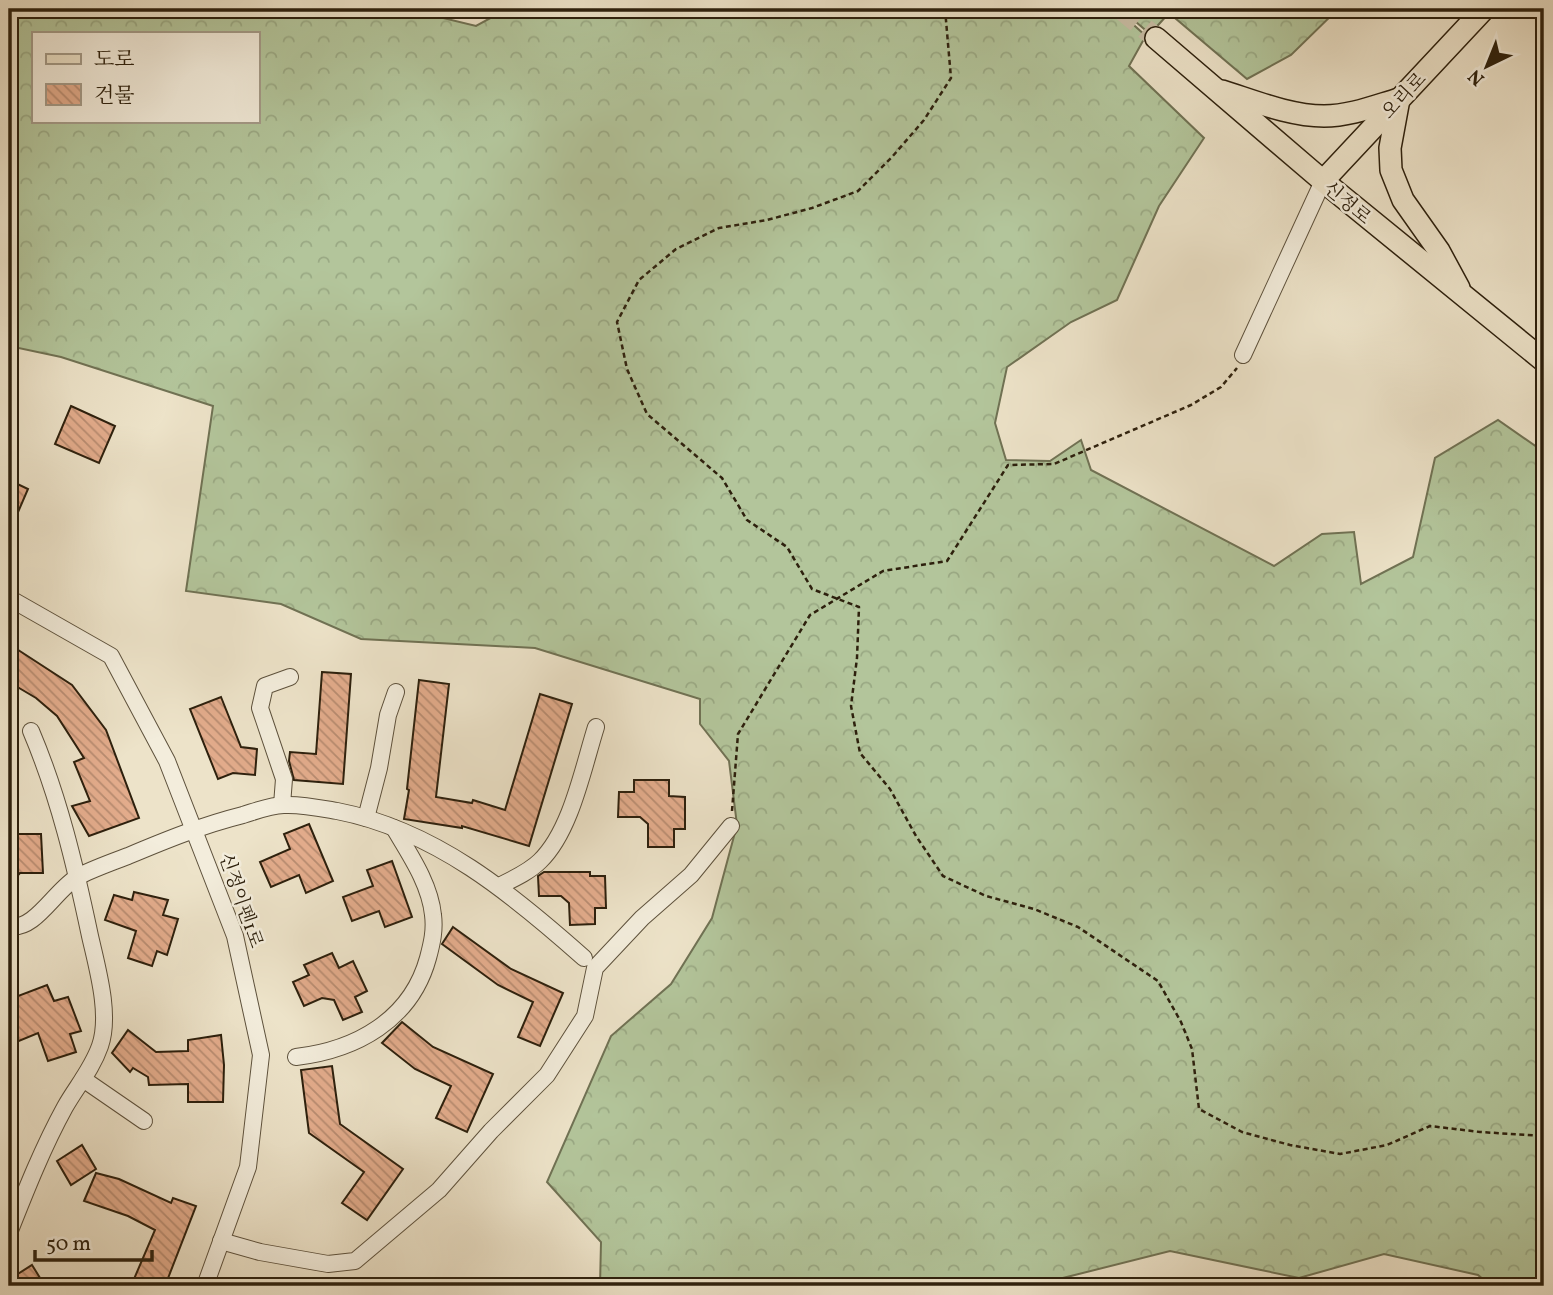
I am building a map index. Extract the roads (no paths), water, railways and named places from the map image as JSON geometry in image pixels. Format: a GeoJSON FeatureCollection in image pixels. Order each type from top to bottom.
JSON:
{"type":"FeatureCollection","features":[{"type":"Feature","properties":{"kind":"main road","name":"오리로"},"geometry":{"type":"LineString","coordinates":[[1323,181],[1484,9]]}},
{"type":"Feature","properties":{"kind":"main road","name":"신정로"},"geometry":{"type":"LineString","coordinates":[[1156,38],[1323,181],[1544,361]]}},
{"type":"Feature","properties":{"kind":"main road"},"geometry":{"type":"LineString","coordinates":[[1214,88],[1269,106],[1323,116],[1347,114],[1399,99],[1390,148],[1391,170],[1396,187],[1439,251],[1465,299]]}},
{"type":"Feature","properties":{"kind":"street"},"geometry":{"type":"LineString","coordinates":[[1243,355],[1323,181]]}},
{"type":"Feature","properties":{"kind":"street","name":"신정이펜1로"},"geometry":{"type":"LineString","coordinates":[[9,598],[110,656],[167,761],[235,936],[261,1055],[248,1167],[205,1286]]}},
{"type":"Feature","properties":{"kind":"street"},"geometry":{"type":"LineString","coordinates":[[282,805],[284,779],[260,708],[265,686],[290,677]]}},
{"type":"Feature","properties":{"kind":"street"},"geometry":{"type":"LineString","coordinates":[[366,818],[379,768],[388,715],[396,692]]}},
{"type":"Feature","properties":{"kind":"street"},"geometry":{"type":"LineString","coordinates":[[499,886],[538,863],[555,844],[564,826],[596,727]]}},
{"type":"Feature","properties":{"kind":"street"},"geometry":{"type":"LineString","coordinates":[[9,1233],[44,1147],[101,1044],[103,1026],[100,982],[78,877],[48,772],[31,731]]}},
{"type":"Feature","properties":{"kind":"street"},"geometry":{"type":"LineString","coordinates":[[9,926],[32,922],[58,891],[78,877],[194,829],[282,805],[329,809],[366,818],[394,828],[466,863],[499,886],[584,958]]}},
{"type":"Feature","properties":{"kind":"street"},"geometry":{"type":"LineString","coordinates":[[222,1241],[260,1252],[328,1264],[355,1261],[439,1190],[491,1131],[547,1075],[585,1016],[595,968],[642,918],[691,875],[731,826]]}},
{"type":"Feature","properties":{"kind":"street"},"geometry":{"type":"LineString","coordinates":[[296,1057],[333,1051],[361,1039],[393,1016],[417,986],[433,938],[433,916],[428,893],[415,863],[394,828]]}},
{"type":"Feature","properties":{"kind":"street"},"geometry":{"type":"LineString","coordinates":[[83,1079],[144,1121]]}},
{"type":"Feature","properties":{"kind":"tunnel"},"geometry":{"type":"LineString","coordinates":[[1121,9],[1156,38]]}}]}
